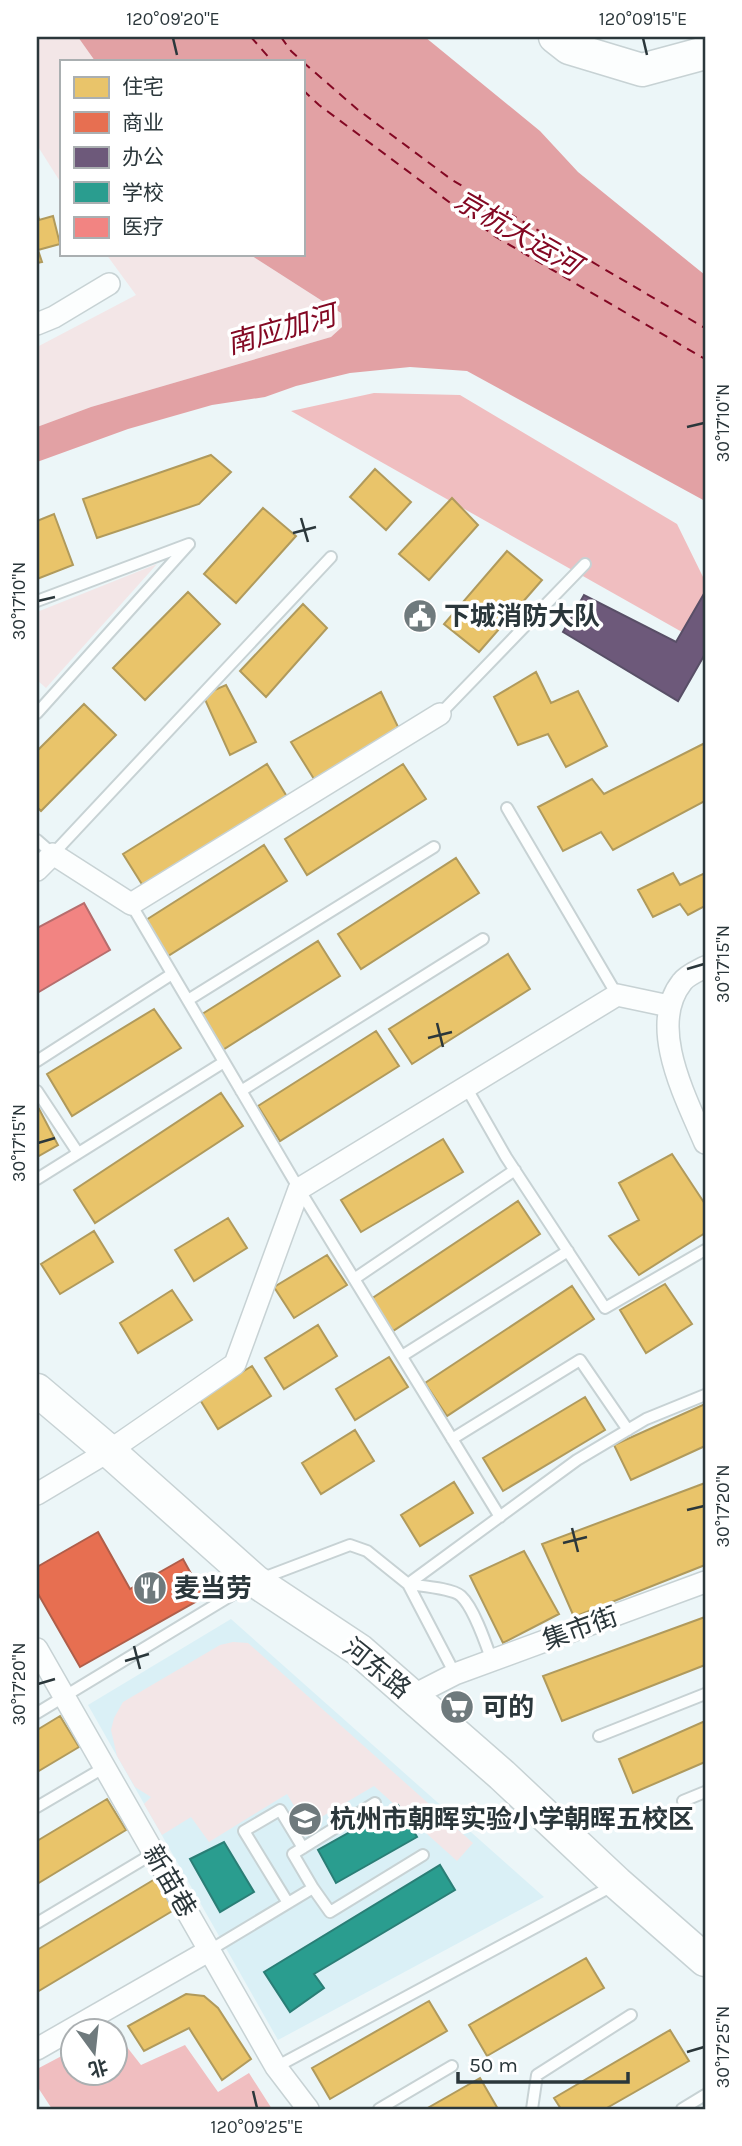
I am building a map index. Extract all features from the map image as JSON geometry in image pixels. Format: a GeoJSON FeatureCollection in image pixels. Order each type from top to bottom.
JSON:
{"type":"FeatureCollection","features":[{"type":"Feature","properties":{"kind":"main road"},"geometry":{"type":"LineString","coordinates":[[555,37],[569,48],[642,70],[705,53]]}},
{"type":"Feature","properties":{"kind":"main road","name":"河东路"},"geometry":{"type":"LineString","coordinates":[[37,1390],[255,1581],[359,1650],[502,1775],[617,1883],[705,1960]]}},
{"type":"Feature","properties":{"kind":"street"},"geometry":{"type":"LineString","coordinates":[[37,324],[54,317],[109,284]]}},
{"type":"Feature","properties":{"kind":"street"},"geometry":{"type":"LineString","coordinates":[[37,870],[45,847],[131,904],[440,714]]}},
{"type":"Feature","properties":{"kind":"street"},"geometry":{"type":"LineString","coordinates":[[705,967],[683,979],[669,1006],[670,1047],[680,1085],[705,1143]]}},
{"type":"Feature","properties":{"kind":"street"},"geometry":{"type":"LineString","coordinates":[[37,1494],[109,1451],[235,1364],[299,1189],[617,995],[669,1006]]}},
{"type":"Feature","properties":{"kind":"street","name":"集市街"},"geometry":{"type":"LineString","coordinates":[[412,1696],[455,1674],[705,1582]]}},
{"type":"Feature","properties":{"kind":"street","name":"新苗巷"},"geometry":{"type":"LineString","coordinates":[[37,1649],[276,2067],[307,2109]]}},
{"type":"Feature","properties":{"kind":"street"},"geometry":{"type":"LineString","coordinates":[[37,2049],[210,1950]]}},
{"type":"Feature","properties":{"kind":"lane"},"geometry":{"type":"LineString","coordinates":[[37,601],[189,544],[39,705]]}},
{"type":"Feature","properties":{"kind":"lane"},"geometry":{"type":"LineString","coordinates":[[45,847],[331,557]]}},
{"type":"Feature","properties":{"kind":"lane"},"geometry":{"type":"LineString","coordinates":[[440,714],[585,564]]}},
{"type":"Feature","properties":{"kind":"lane"},"geometry":{"type":"LineString","coordinates":[[507,808],[617,995]]}},
{"type":"Feature","properties":{"kind":"lane"},"geometry":{"type":"LineString","coordinates":[[188,1000],[434,847]]}},
{"type":"Feature","properties":{"kind":"lane"},"geometry":{"type":"LineString","coordinates":[[131,904],[299,1189],[500,1517]]}},
{"type":"Feature","properties":{"kind":"lane"},"geometry":{"type":"LineString","coordinates":[[241,1091],[482,939]]}},
{"type":"Feature","properties":{"kind":"lane"},"geometry":{"type":"LineString","coordinates":[[37,1060],[172,974]]}},
{"type":"Feature","properties":{"kind":"lane"},"geometry":{"type":"LineString","coordinates":[[37,1179],[224,1062]]}},
{"type":"Feature","properties":{"kind":"lane"},"geometry":{"type":"LineString","coordinates":[[466,1087],[515,1170],[605,1308],[705,1250]]}},
{"type":"Feature","properties":{"kind":"lane"},"geometry":{"type":"LineString","coordinates":[[37,1091],[78,1153]]}},
{"type":"Feature","properties":{"kind":"lane"},"geometry":{"type":"LineString","coordinates":[[354,1279],[515,1170]]}},
{"type":"Feature","properties":{"kind":"lane"},"geometry":{"type":"LineString","coordinates":[[402,1356],[568,1251]]}},
{"type":"Feature","properties":{"kind":"lane"},"geometry":{"type":"LineString","coordinates":[[452,1439],[580,1360],[628,1430]]}},
{"type":"Feature","properties":{"kind":"lane"},"geometry":{"type":"LineString","coordinates":[[408,1584],[577,1460],[646,1419],[705,1395]]}},
{"type":"Feature","properties":{"kind":"lane"},"geometry":{"type":"LineString","coordinates":[[37,1713],[255,1581],[349,1545],[367,1551],[408,1584],[455,1674]]}},
{"type":"Feature","properties":{"kind":"lane"},"geometry":{"type":"LineString","coordinates":[[408,1584],[452,1592],[461,1597],[492,1661]]}},
{"type":"Feature","properties":{"kind":"lane"},"geometry":{"type":"LineString","coordinates":[[599,1737],[705,1694]]}},
{"type":"Feature","properties":{"kind":"lane"},"geometry":{"type":"LineString","coordinates":[[37,1807],[106,1767]]}},
{"type":"Feature","properties":{"kind":"lane"},"geometry":{"type":"LineString","coordinates":[[683,1801],[705,1792]]}},
{"type":"Feature","properties":{"kind":"lane"},"geometry":{"type":"LineString","coordinates":[[375,1803],[293,1854],[330,1912],[423,1856]]}},
{"type":"Feature","properties":{"kind":"lane"},"geometry":{"type":"LineString","coordinates":[[288,1903],[244,1831],[281,1810],[303,1848]]}},
{"type":"Feature","properties":{"kind":"lane"},"geometry":{"type":"LineString","coordinates":[[37,1923],[154,1853]]}},
{"type":"Feature","properties":{"kind":"lane"},"geometry":{"type":"LineString","coordinates":[[276,2067],[617,1883]]}},
{"type":"Feature","properties":{"kind":"lane"},"geometry":{"type":"LineString","coordinates":[[210,1950],[313,1888]]}},
{"type":"Feature","properties":{"kind":"lane"},"geometry":{"type":"LineString","coordinates":[[532,2109],[537,2076],[631,2015]]}},
{"type":"Feature","properties":{"kind":"lane"},"geometry":{"type":"LineString","coordinates":[[379,2109],[452,2066]]}},
{"type":"Feature","properties":{"kind":"lane"},"geometry":{"type":"LineString","coordinates":[[682,2109],[705,2095]]}},
{"type":"Feature","properties":{"kind":"shaded area"},"geometry":{"type":"Polygon","coordinates":[[[37,37],[78,37],[94,60],[60,60],[60,181],[37,145],[37,37]]]}},
{"type":"Feature","properties":{"kind":"shaded area"},"geometry":{"type":"Polygon","coordinates":[[[107,256],[252,256],[341,313],[342,327],[331,337],[91,407],[37,427],[37,347],[136,295],[107,256]]]}},
{"type":"Feature","properties":{"kind":"shaded area"},"geometry":{"type":"Polygon","coordinates":[[[374,393],[460,395],[677,524],[705,581],[705,645],[291,411],[374,393]]]}},
{"type":"Feature","properties":{"kind":"shaded area"},"geometry":{"type":"Polygon","coordinates":[[[157,564],[46,688],[37,680],[37,612],[157,564]]]}},
{"type":"Feature","properties":{"kind":"shaded area","name":"杭州市朝晖实验小学朝晖五校区"},"geometry":{"type":"Polygon","coordinates":[[[231,1619],[544,1897],[278,2040],[88,1705],[231,1619]]]}},
{"type":"Feature","properties":{"kind":"shaded area"},"geometry":{"type":"Polygon","coordinates":[[[248,1643],[473,1843],[457,1861],[374,1786],[306,1826],[287,1794],[209,1842],[191,1817],[162,1835],[144,1804],[151,1797],[135,1787],[117,1756],[111,1730],[114,1718],[123,1702],[220,1645],[248,1643]]]}},
{"type":"Feature","properties":{"kind":"shaded area"},"geometry":{"type":"Polygon","coordinates":[[[185,2045],[218,2092],[249,2073],[272,2109],[52,2109],[37,2086],[37,2069],[60,2057],[60,2086],[130,2086],[130,2051],[141,2065],[185,2045]]]}},
{"type":"Feature","properties":{"kind":"water","name":"京杭大运河"},"geometry":{"type":"Polygon","coordinates":[[[78,37],[425,37],[540,131],[578,172],[705,275],[705,501],[467,371],[410,367],[350,373],[296,386],[265,397],[212,405],[128,429],[37,462],[37,427],[91,407],[331,337],[342,327],[341,313],[252,256],[304,256],[304,60],[94,60],[78,37]]]}},
{"type":"Feature","properties":{"kind":"building: 住宅"},"geometry":{"type":"Polygon","coordinates":[[[37,211],[39,220],[53,216],[60,244],[38,250],[42,262],[37,263],[37,211]]]}},
{"type":"Feature","properties":{"kind":"building: 住宅"},"geometry":{"type":"Polygon","coordinates":[[[211,455],[231,472],[199,504],[97,538],[83,499],[211,455]]]}},
{"type":"Feature","properties":{"kind":"building: 住宅"},"geometry":{"type":"Polygon","coordinates":[[[375,469],[411,502],[386,530],[350,497],[375,469]]]}},
{"type":"Feature","properties":{"kind":"building: 住宅"},"geometry":{"type":"Polygon","coordinates":[[[452,498],[478,525],[429,580],[399,554],[452,498]]]}},
{"type":"Feature","properties":{"kind":"building: 住宅"},"geometry":{"type":"Polygon","coordinates":[[[263,508],[296,536],[236,603],[204,574],[263,508]]]}},
{"type":"Feature","properties":{"kind":"building: 住宅"},"geometry":{"type":"Polygon","coordinates":[[[54,514],[73,565],[37,579],[37,521],[54,514]]]}},
{"type":"Feature","properties":{"kind":"building: 住宅"},"geometry":{"type":"Polygon","coordinates":[[[507,551],[542,580],[479,652],[444,624],[507,551]]]}},
{"type":"Feature","properties":{"kind":"building: 住宅"},"geometry":{"type":"Polygon","coordinates":[[[188,592],[220,624],[145,700],[113,668],[188,592]]]}},
{"type":"Feature","properties":{"kind":"building: 住宅"},"geometry":{"type":"Polygon","coordinates":[[[303,604],[327,628],[266,697],[240,671],[303,604]]]}},
{"type":"Feature","properties":{"kind":"building: 住宅"},"geometry":{"type":"Polygon","coordinates":[[[536,672],[551,703],[578,691],[607,746],[566,767],[548,734],[518,745],[494,697],[536,672]]]}},
{"type":"Feature","properties":{"kind":"building: 住宅"},"geometry":{"type":"Polygon","coordinates":[[[226,685],[256,742],[230,755],[203,695],[226,685]]]}},
{"type":"Feature","properties":{"kind":"building: 住宅"},"geometry":{"type":"Polygon","coordinates":[[[381,692],[402,735],[314,779],[291,742],[381,692]]]}},
{"type":"Feature","properties":{"kind":"building: 住宅"},"geometry":{"type":"Polygon","coordinates":[[[84,704],[116,735],[41,811],[37,807],[37,751],[84,704]]]}},
{"type":"Feature","properties":{"kind":"building: 住宅"},"geometry":{"type":"Polygon","coordinates":[[[705,743],[705,801],[613,850],[601,832],[563,851],[538,807],[592,779],[604,794],[705,743]]]}},
{"type":"Feature","properties":{"kind":"building: 住宅"},"geometry":{"type":"Polygon","coordinates":[[[267,764],[289,800],[143,886],[123,854],[267,764]]]}},
{"type":"Feature","properties":{"kind":"building: 住宅"},"geometry":{"type":"Polygon","coordinates":[[[403,764],[426,799],[307,875],[285,839],[403,764]]]}},
{"type":"Feature","properties":{"kind":"building: 住宅"},"geometry":{"type":"Polygon","coordinates":[[[264,845],[287,881],[168,956],[146,920],[264,845]]]}},
{"type":"Feature","properties":{"kind":"building: 住宅"},"geometry":{"type":"Polygon","coordinates":[[[456,858],[479,893],[361,969],[338,934],[456,858]]]}},
{"type":"Feature","properties":{"kind":"building: 住宅"},"geometry":{"type":"Polygon","coordinates":[[[673,873],[680,885],[705,873],[705,906],[688,915],[680,904],[653,917],[638,890],[673,873]]]}},
{"type":"Feature","properties":{"kind":"building: 住宅"},"geometry":{"type":"Polygon","coordinates":[[[318,941],[340,976],[221,1051],[199,1016],[318,941]]]}},
{"type":"Feature","properties":{"kind":"building: 住宅"},"geometry":{"type":"Polygon","coordinates":[[[508,954],[530,989],[412,1064],[389,1029],[508,954]]]}},
{"type":"Feature","properties":{"kind":"building: 住宅"},"geometry":{"type":"Polygon","coordinates":[[[154,1009],[181,1048],[72,1116],[47,1074],[154,1009]]]}},
{"type":"Feature","properties":{"kind":"building: 住宅"},"geometry":{"type":"Polygon","coordinates":[[[376,1031],[399,1066],[280,1141],[258,1106],[376,1031]]]}},
{"type":"Feature","properties":{"kind":"building: 住宅"},"geometry":{"type":"Polygon","coordinates":[[[221,1093],[243,1126],[95,1223],[74,1190],[221,1093]]]}},
{"type":"Feature","properties":{"kind":"building: 住宅"},"geometry":{"type":"Polygon","coordinates":[[[37,1105],[58,1145],[37,1157],[37,1105]]]}},
{"type":"Feature","properties":{"kind":"building: 住宅"},"geometry":{"type":"Polygon","coordinates":[[[443,1139],[463,1172],[361,1232],[341,1200],[443,1139]]]}},
{"type":"Feature","properties":{"kind":"building: 住宅"},"geometry":{"type":"Polygon","coordinates":[[[672,1154],[705,1204],[705,1233],[639,1275],[609,1236],[639,1220],[619,1183],[672,1154]]]}},
{"type":"Feature","properties":{"kind":"building: 住宅"},"geometry":{"type":"Polygon","coordinates":[[[518,1201],[540,1234],[393,1331],[371,1299],[518,1201]]]}},
{"type":"Feature","properties":{"kind":"building: 住宅"},"geometry":{"type":"Polygon","coordinates":[[[228,1218],[247,1248],[194,1281],[175,1250],[228,1218]]]}},
{"type":"Feature","properties":{"kind":"building: 住宅"},"geometry":{"type":"Polygon","coordinates":[[[94,1231],[113,1262],[60,1294],[41,1264],[94,1231]]]}},
{"type":"Feature","properties":{"kind":"building: 住宅"},"geometry":{"type":"Polygon","coordinates":[[[327,1255],[347,1285],[294,1318],[274,1287],[327,1255]]]}},
{"type":"Feature","properties":{"kind":"building: 住宅"},"geometry":{"type":"Polygon","coordinates":[[[665,1284],[692,1324],[646,1353],[620,1310],[665,1284]]]}},
{"type":"Feature","properties":{"kind":"building: 住宅"},"geometry":{"type":"Polygon","coordinates":[[[572,1286],[594,1319],[447,1416],[425,1383],[572,1286]]]}},
{"type":"Feature","properties":{"kind":"building: 住宅"},"geometry":{"type":"Polygon","coordinates":[[[172,1290],[192,1320],[138,1353],[120,1323],[172,1290]]]}},
{"type":"Feature","properties":{"kind":"building: 住宅"},"geometry":{"type":"Polygon","coordinates":[[[318,1325],[337,1356],[284,1389],[265,1358],[318,1325]]]}},
{"type":"Feature","properties":{"kind":"building: 住宅"},"geometry":{"type":"Polygon","coordinates":[[[389,1357],[408,1387],[355,1420],[336,1389],[389,1357]]]}},
{"type":"Feature","properties":{"kind":"building: 住宅"},"geometry":{"type":"Polygon","coordinates":[[[252,1366],[271,1396],[218,1429],[199,1398],[252,1366]]]}},
{"type":"Feature","properties":{"kind":"building: 住宅"},"geometry":{"type":"Polygon","coordinates":[[[585,1397],[605,1430],[503,1491],[483,1458],[585,1397]]]}},
{"type":"Feature","properties":{"kind":"building: 住宅"},"geometry":{"type":"Polygon","coordinates":[[[705,1404],[705,1446],[631,1480],[614,1445],[705,1404]]]}},
{"type":"Feature","properties":{"kind":"building: 住宅"},"geometry":{"type":"Polygon","coordinates":[[[355,1430],[374,1461],[321,1494],[302,1463],[355,1430]]]}},
{"type":"Feature","properties":{"kind":"building: 住宅"},"geometry":{"type":"Polygon","coordinates":[[[454,1482],[473,1513],[420,1546],[401,1515],[454,1482]]]}},
{"type":"Feature","properties":{"kind":"building: 住宅"},"geometry":{"type":"Polygon","coordinates":[[[705,1483],[705,1565],[574,1617],[542,1544],[705,1483]]]}},
{"type":"Feature","properties":{"kind":"building: 住宅"},"geometry":{"type":"Polygon","coordinates":[[[524,1551],[559,1614],[503,1643],[470,1576],[524,1551]]]}},
{"type":"Feature","properties":{"kind":"building: 住宅"},"geometry":{"type":"Polygon","coordinates":[[[705,1617],[705,1665],[562,1721],[543,1676],[705,1617]]]}},
{"type":"Feature","properties":{"kind":"building: 住宅"},"geometry":{"type":"Polygon","coordinates":[[[60,1716],[79,1747],[37,1772],[37,1730],[60,1716]]]}},
{"type":"Feature","properties":{"kind":"building: 住宅"},"geometry":{"type":"Polygon","coordinates":[[[705,1721],[705,1762],[633,1793],[619,1759],[705,1721]]]}},
{"type":"Feature","properties":{"kind":"building: 住宅"},"geometry":{"type":"Polygon","coordinates":[[[107,1799],[126,1830],[37,1884],[37,1841],[107,1799]]]}},
{"type":"Feature","properties":{"kind":"building: 住宅"},"geometry":{"type":"Polygon","coordinates":[[[155,1879],[174,1910],[37,1992],[37,1950],[155,1879]]]}},
{"type":"Feature","properties":{"kind":"building: 住宅"},"geometry":{"type":"Polygon","coordinates":[[[586,1958],[604,1988],[487,2056],[469,2025],[586,1958]]]}},
{"type":"Feature","properties":{"kind":"building: 住宅"},"geometry":{"type":"Polygon","coordinates":[[[186,1994],[204,1996],[218,2008],[251,2059],[222,2080],[189,2028],[144,2051],[130,2025],[186,1994]]]}},
{"type":"Feature","properties":{"kind":"building: 住宅"},"geometry":{"type":"Polygon","coordinates":[[[429,2001],[447,2031],[330,2099],[312,2068],[429,2001]]]}},
{"type":"Feature","properties":{"kind":"building: 住宅"},"geometry":{"type":"Polygon","coordinates":[[[670,2030],[689,2061],[605,2109],[561,2109],[554,2098],[670,2030]]]}},
{"type":"Feature","properties":{"kind":"building: 住宅"},"geometry":{"type":"Polygon","coordinates":[[[480,2078],[498,2109],[426,2109],[480,2078]]]}},
{"type":"Feature","properties":{"kind":"building: 商业"},"geometry":{"type":"Polygon","coordinates":[[[98,1532],[130,1589],[183,1559],[204,1597],[80,1667],[37,1592],[37,1567],[98,1532]]]}},
{"type":"Feature","properties":{"kind":"building: 办公"},"geometry":{"type":"Polygon","coordinates":[[[705,592],[705,654],[678,701],[563,632],[584,595],[676,642],[705,592]]]}},
{"type":"Feature","properties":{"kind":"building: 学校"},"geometry":{"type":"Polygon","coordinates":[[[398,1805],[417,1837],[336,1883],[318,1850],[398,1805]]]}},
{"type":"Feature","properties":{"kind":"building: 学校"},"geometry":{"type":"Polygon","coordinates":[[[224,1842],[254,1892],[220,1912],[190,1859],[224,1842]]]}},
{"type":"Feature","properties":{"kind":"building: 学校"},"geometry":{"type":"Polygon","coordinates":[[[440,1865],[455,1890],[314,1974],[324,1988],[290,2012],[264,1972],[440,1865]]]}},
{"type":"Feature","properties":{"kind":"building: 医疗"},"geometry":{"type":"Polygon","coordinates":[[[84,903],[110,950],[37,993],[37,928],[84,903]]]}},
{"type":"Feature","properties":{"kind":"ferry route"},"geometry":{"type":"LineString","coordinates":[[251,37],[271,60]]}},
{"type":"Feature","properties":{"kind":"ferry route"},"geometry":{"type":"LineString","coordinates":[[281,37],[301,60]]}},
{"type":"Feature","properties":{"kind":"ferry route"},"geometry":{"type":"LineString","coordinates":[[304,63],[357,109],[452,180],[705,328]]}},
{"type":"Feature","properties":{"kind":"ferry route"},"geometry":{"type":"LineString","coordinates":[[304,91],[319,105],[496,237],[705,359]]}},
{"type":"Feature","properties":{"kind":"place","name":"下城消防大队"},"geometry":{"type":"Point","coordinates":[420,616]}},
{"type":"Feature","properties":{"kind":"place","name":"麦当劳"},"geometry":{"type":"Point","coordinates":[150,1588]}},
{"type":"Feature","properties":{"kind":"place","name":"可的"},"geometry":{"type":"Point","coordinates":[457,1707]}},
{"type":"Feature","properties":{"kind":"place","name":"杭州市朝晖实验小学朝晖五校区"},"geometry":{"type":"Point","coordinates":[305,1819]}},
{"type":"Feature","properties":{"kind":"water label","name":"南应加河"},"geometry":{"type":"Point","coordinates":[281,329]}}]}
